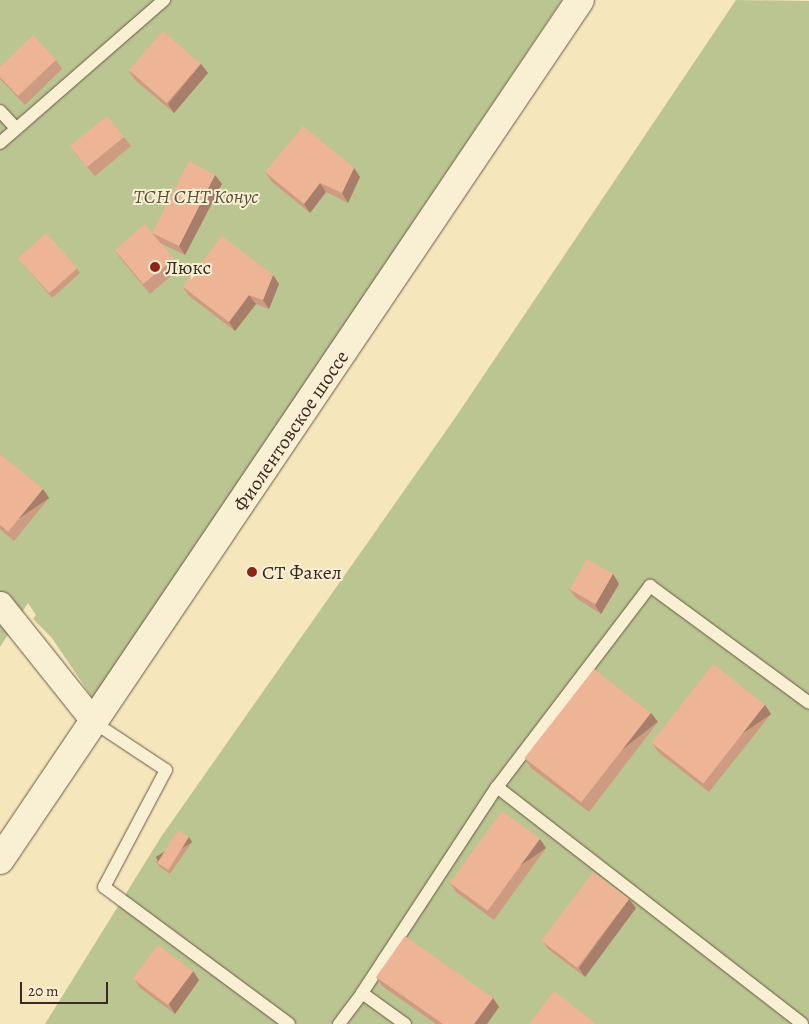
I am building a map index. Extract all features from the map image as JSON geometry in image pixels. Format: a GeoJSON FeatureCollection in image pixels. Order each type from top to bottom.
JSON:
{"type":"FeatureCollection","features":[{"type":"Feature","properties":{"kind":"main road","name":"Фиолентовское шоссе"},"geometry":{"type":"LineString","coordinates":[[0,860],[95,723],[580,0]]}},
{"type":"Feature","properties":{"kind":"street"},"geometry":{"type":"LineString","coordinates":[[0,604],[95,723]]}},
{"type":"Feature","properties":{"kind":"lane"},"geometry":{"type":"LineString","coordinates":[[0,143],[164,0]]}},
{"type":"Feature","properties":{"kind":"lane"},"geometry":{"type":"LineString","coordinates":[[0,111],[16,128]]}},
{"type":"Feature","properties":{"kind":"lane"},"geometry":{"type":"LineString","coordinates":[[339,1024],[362,993],[498,787],[650,586],[809,703]]}},
{"type":"Feature","properties":{"kind":"lane"},"geometry":{"type":"LineString","coordinates":[[95,723],[166,770],[104,887],[289,1024]]}},
{"type":"Feature","properties":{"kind":"lane"},"geometry":{"type":"LineString","coordinates":[[498,787],[802,1024]]}},
{"type":"Feature","properties":{"kind":"lane"},"geometry":{"type":"LineString","coordinates":[[362,993],[405,1024]]}},
{"type":"Feature","properties":{"kind":"green space","name":"ТСН СНТ Конус"},"geometry":{"type":"Polygon","coordinates":[[[0,0],[562,0],[93,699],[52,638],[33,619],[36,615],[28,603],[0,647],[0,0]]]}},
{"type":"Feature","properties":{"kind":"green space"},"geometry":{"type":"Polygon","coordinates":[[[736,0],[809,1],[809,1024],[45,1024],[161,837],[455,418],[736,0]]]}},
{"type":"Feature","properties":{"kind":"building"},"geometry":{"type":"Polygon","coordinates":[[[163,31],[201,64],[167,103],[129,70],[163,31]]]}},
{"type":"Feature","properties":{"kind":"building"},"geometry":{"type":"Polygon","coordinates":[[[33,35],[56,60],[18,96],[0,77],[0,67],[33,35]]]}},
{"type":"Feature","properties":{"kind":"building"},"geometry":{"type":"Polygon","coordinates":[[[107,116],[124,137],[87,167],[70,146],[107,116]]]}},
{"type":"Feature","properties":{"kind":"building"},"geometry":{"type":"Polygon","coordinates":[[[303,126],[354,168],[342,193],[320,183],[304,204],[265,172],[303,126]]]}},
{"type":"Feature","properties":{"kind":"building"},"geometry":{"type":"Polygon","coordinates":[[[189,161],[215,175],[179,246],[152,233],[189,161]]]}},
{"type":"Feature","properties":{"kind":"building"},"geometry":{"type":"Polygon","coordinates":[[[145,224],[174,259],[143,284],[115,250],[145,224]]]}},
{"type":"Feature","properties":{"kind":"building"},"geometry":{"type":"Polygon","coordinates":[[[46,233],[77,268],[49,293],[18,258],[46,233]]]}},
{"type":"Feature","properties":{"kind":"building"},"geometry":{"type":"Polygon","coordinates":[[[222,236],[273,275],[263,300],[249,295],[229,322],[183,287],[222,236]]]}},
{"type":"Feature","properties":{"kind":"building"},"geometry":{"type":"Polygon","coordinates":[[[0,454],[43,489],[8,532],[0,525],[0,454]]]}},
{"type":"Feature","properties":{"kind":"building"},"geometry":{"type":"Polygon","coordinates":[[[587,559],[613,574],[595,604],[570,589],[587,559]]]}},
{"type":"Feature","properties":{"kind":"building"},"geometry":{"type":"Polygon","coordinates":[[[713,664],[765,705],[703,783],[651,743],[713,664]]]}},
{"type":"Feature","properties":{"kind":"building"},"geometry":{"type":"Polygon","coordinates":[[[594,669],[651,713],[581,802],[524,758],[594,669]]]}},
{"type":"Feature","properties":{"kind":"building"},"geometry":{"type":"Polygon","coordinates":[[[502,811],[540,839],[488,911],[450,883],[502,811]]]}},
{"type":"Feature","properties":{"kind":"building"},"geometry":{"type":"Polygon","coordinates":[[[178,830],[189,837],[168,870],[157,863],[178,830]]]}},
{"type":"Feature","properties":{"kind":"building"},"geometry":{"type":"Polygon","coordinates":[[[593,872],[629,899],[577,968],[541,941],[593,872]]]}},
{"type":"Feature","properties":{"kind":"building"},"geometry":{"type":"Polygon","coordinates":[[[405,936],[493,998],[474,1024],[443,1024],[376,977],[405,936]]]}},
{"type":"Feature","properties":{"kind":"building"},"geometry":{"type":"Polygon","coordinates":[[[158,945],[193,971],[168,1005],[133,979],[158,945]]]}},
{"type":"Feature","properties":{"kind":"building"},"geometry":{"type":"Polygon","coordinates":[[[554,991],[595,1023],[595,1024],[529,1024],[554,991]]]}},
{"type":"Feature","properties":{"kind":"place","name":"Люкс"},"geometry":{"type":"Point","coordinates":[155,267]}},
{"type":"Feature","properties":{"kind":"place","name":"СТ Факел"},"geometry":{"type":"Point","coordinates":[252,572]}}]}
